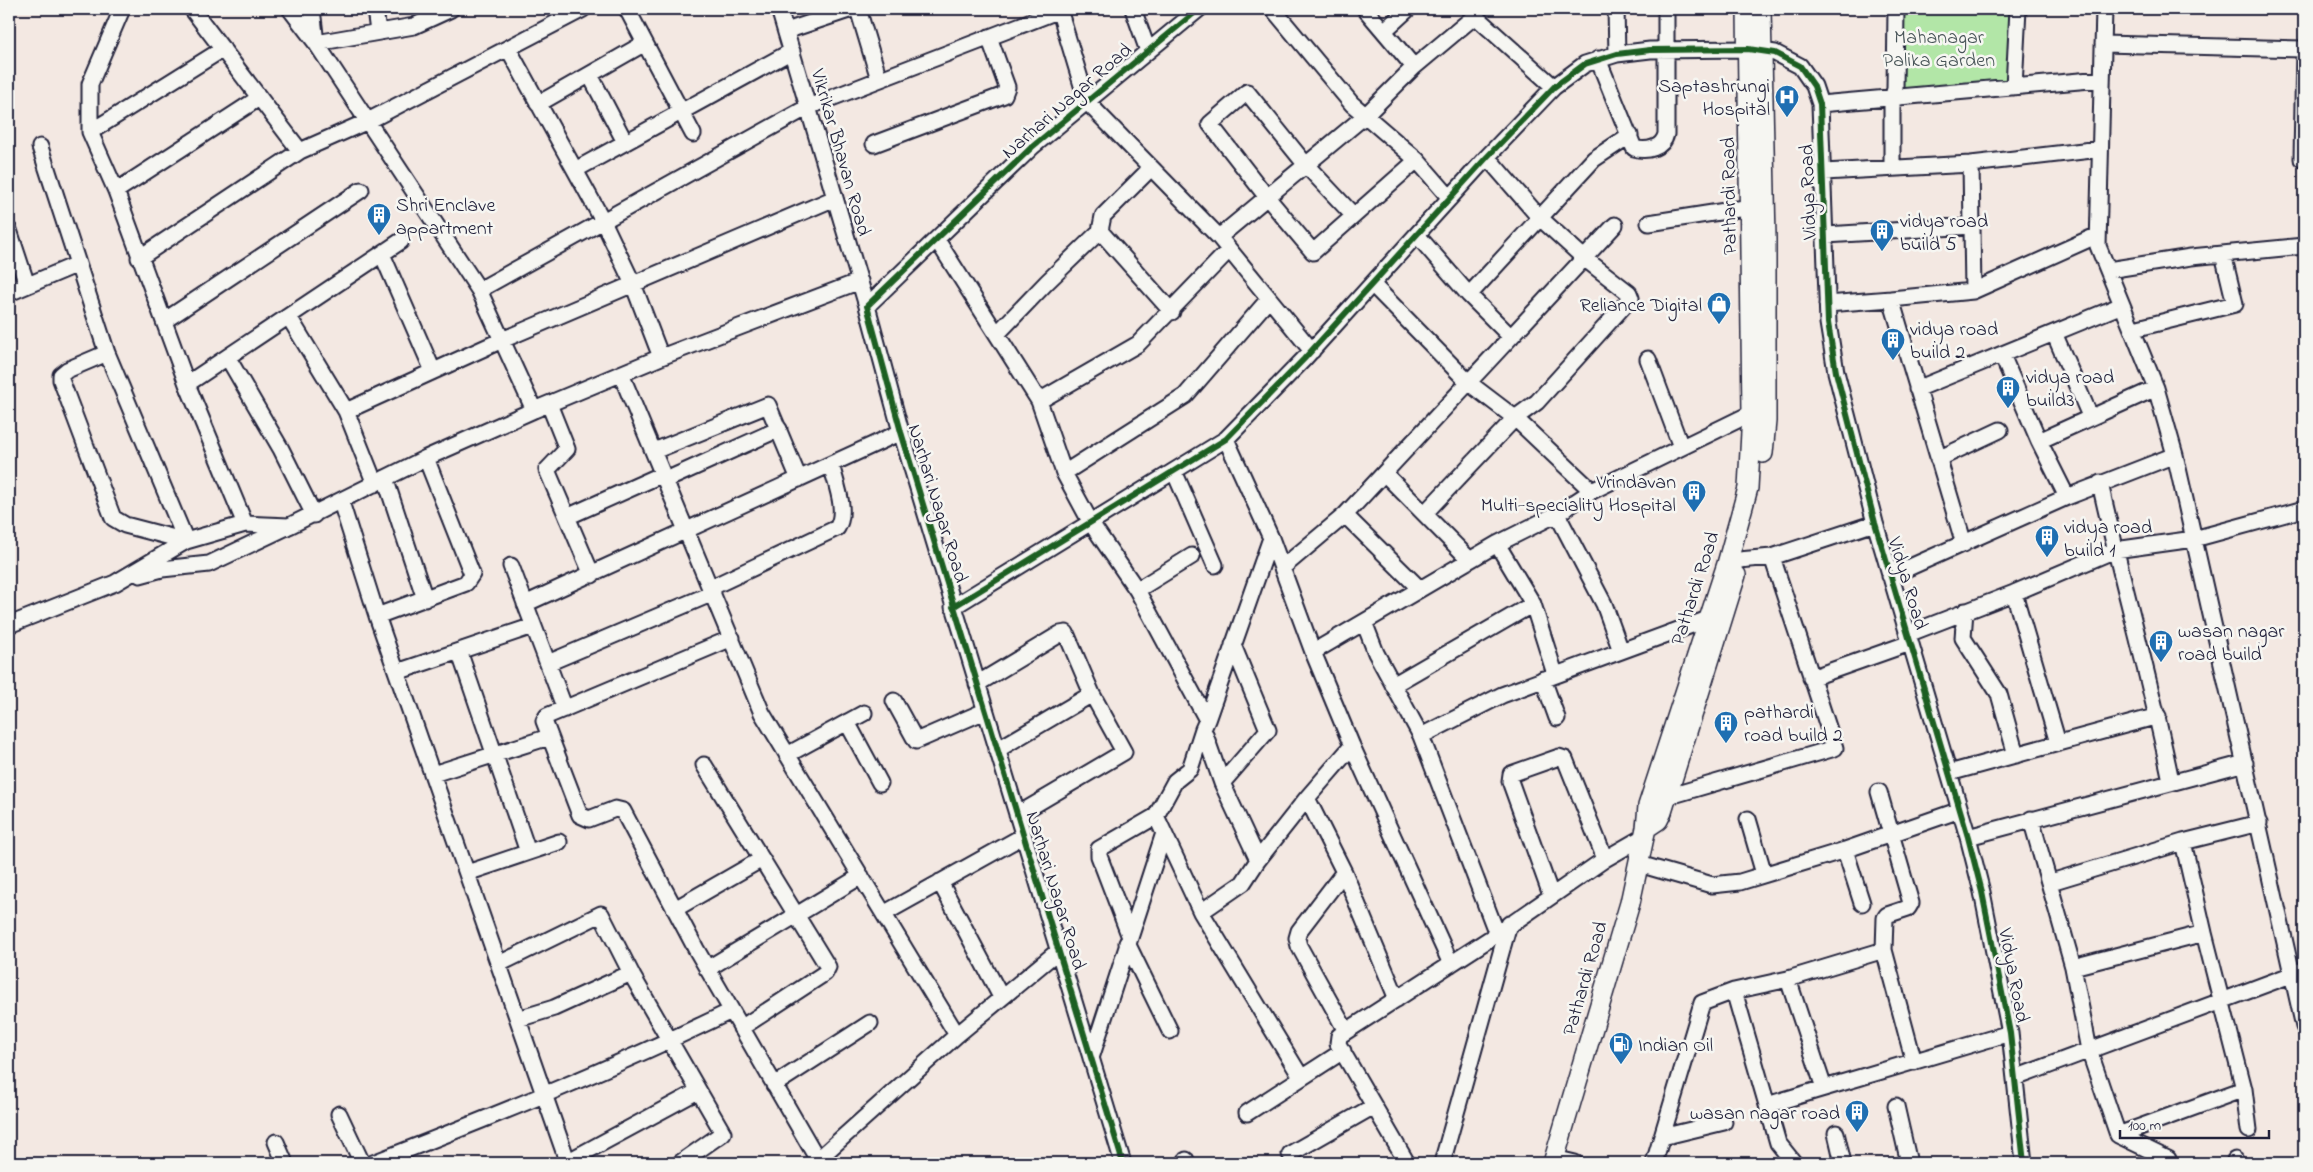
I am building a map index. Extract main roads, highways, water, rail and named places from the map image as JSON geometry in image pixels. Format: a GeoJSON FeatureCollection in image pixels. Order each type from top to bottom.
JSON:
{"type":"FeatureCollection","features":[{"type":"Feature","properties":{"kind":"main road","name":"Pathardi Road"},"geometry":{"type":"LineString","coordinates":[[1554,1161],[1630,903],[1646,832],[1648,806],[1661,791],[1716,619],[1734,561],[1748,488],[1759,412],[1751,207],[1755,50],[1747,9]]}},
{"type":"Feature","properties":{"kind":"main road"},"geometry":{"type":"LineString","coordinates":[[1759,412],[1766,240],[1755,50],[1761,9]]}},
{"type":"Feature","properties":{"kind":"place","name":"Saptashrungi Hospital"},"geometry":{"type":"Point","coordinates":[1787,118]}},
{"type":"Feature","properties":{"kind":"place","name":"Shri Enclave appartment"},"geometry":{"type":"Point","coordinates":[379,236]}},
{"type":"Feature","properties":{"kind":"place","name":"vidya road build 5"},"geometry":{"type":"Point","coordinates":[1882,252]}},
{"type":"Feature","properties":{"kind":"place","name":"Reliance Digital"},"geometry":{"type":"Point","coordinates":[1719,325]}},
{"type":"Feature","properties":{"kind":"place","name":"vidya road build 2"},"geometry":{"type":"Point","coordinates":[1893,361]}},
{"type":"Feature","properties":{"kind":"place","name":"vidya road build3"},"geometry":{"type":"Point","coordinates":[2008,409]}},
{"type":"Feature","properties":{"kind":"place","name":"Vrindavan Multi-speciality Hospital"},"geometry":{"type":"Point","coordinates":[1694,513]}},
{"type":"Feature","properties":{"kind":"place","name":"vidya road build 1"},"geometry":{"type":"Point","coordinates":[2047,558]}},
{"type":"Feature","properties":{"kind":"place","name":"wasan nagar road build"},"geometry":{"type":"Point","coordinates":[2161,663]}},
{"type":"Feature","properties":{"kind":"place","name":"pathardi road build 2"},"geometry":{"type":"Point","coordinates":[1726,744]}},
{"type":"Feature","properties":{"kind":"place","name":"Indian Oil"},"geometry":{"type":"Point","coordinates":[1621,1065]}},
{"type":"Feature","properties":{"kind":"place","name":"wasan nagar road"},"geometry":{"type":"Point","coordinates":[1857,1133]}},
{"type":"Feature","properties":{"kind":"park label","name":"Mahanagar Palika Garden"},"geometry":{"type":"Point","coordinates":[1939,48]}}]}
